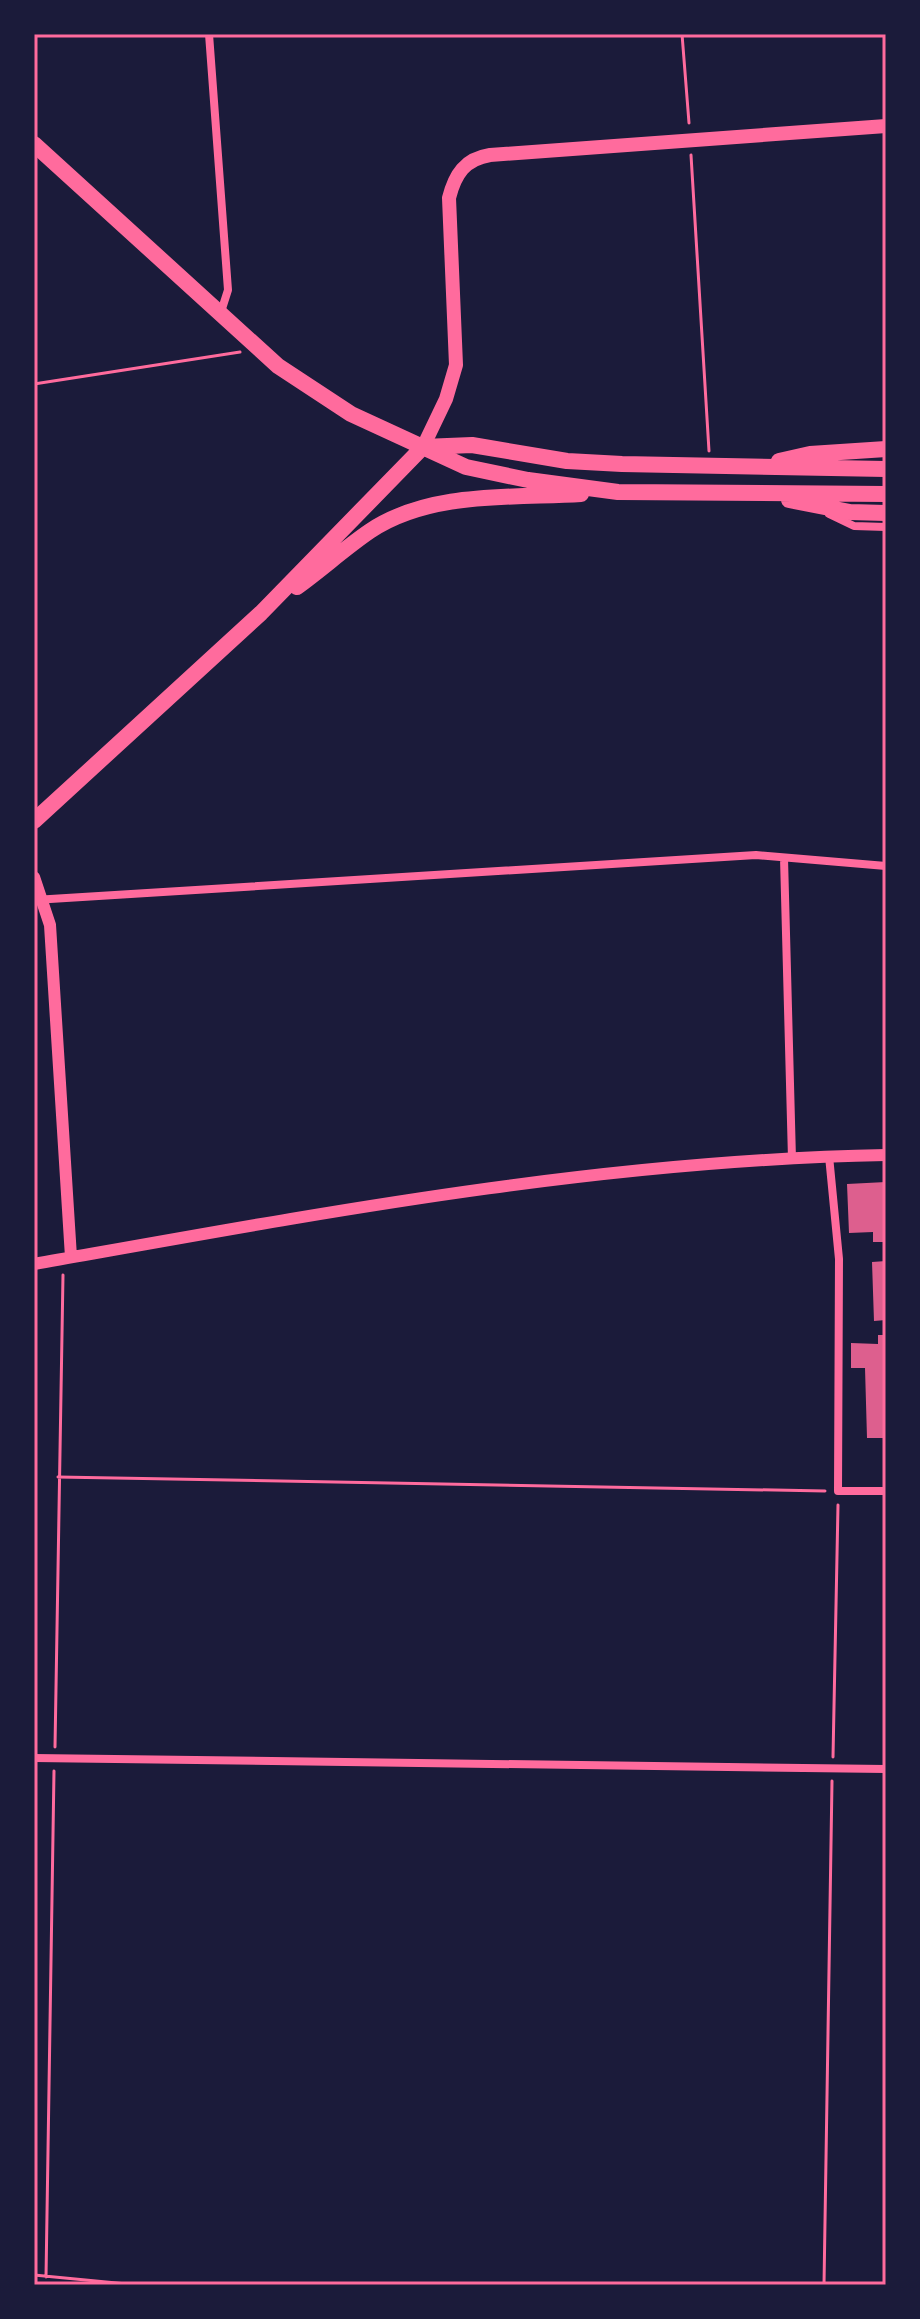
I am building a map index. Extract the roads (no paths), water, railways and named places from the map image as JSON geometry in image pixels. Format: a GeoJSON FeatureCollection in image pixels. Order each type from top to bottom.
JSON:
{"type":"FeatureCollection","features":[{"type":"Feature","properties":{"kind":"main road"},"geometry":{"type":"LineString","coordinates":[[34,821],[261,613],[423,447],[446,399],[456,365],[449,198],[464,165],[490,155],[886,126]]}},
{"type":"Feature","properties":{"kind":"main road"},"geometry":{"type":"LineString","coordinates":[[34,144],[256,349],[351,414],[466,467],[528,480],[618,492]]}},
{"type":"Feature","properties":{"kind":"main road"},"geometry":{"type":"LineString","coordinates":[[423,447],[472,445],[567,461],[710,467],[886,469]]}},
{"type":"Feature","properties":{"kind":"main road"},"geometry":{"type":"LineString","coordinates":[[754,466],[810,454],[886,449]]}},
{"type":"Feature","properties":{"kind":"main road"},"geometry":{"type":"LineString","coordinates":[[261,613],[372,530],[408,512],[450,502],[618,492],[886,494]]}},
{"type":"Feature","properties":{"kind":"main road"},"geometry":{"type":"LineString","coordinates":[[765,494],[810,505],[886,513]]}},
{"type":"Feature","properties":{"kind":"street"},"geometry":{"type":"LineString","coordinates":[[209,34],[228,290],[220,316]]}},
{"type":"Feature","properties":{"kind":"street"},"geometry":{"type":"LineString","coordinates":[[810,505],[854,526],[886,527]]}},
{"type":"Feature","properties":{"kind":"street"},"geometry":{"type":"LineString","coordinates":[[39,900],[756,855],[886,866]]}},
{"type":"Feature","properties":{"kind":"street"},"geometry":{"type":"LineString","coordinates":[[784,858],[792,1159]]}},
{"type":"Feature","properties":{"kind":"street"},"geometry":{"type":"LineString","coordinates":[[34,877],[39,900],[50,925],[71,1257]]}},
{"type":"Feature","properties":{"kind":"street"},"geometry":{"type":"LineString","coordinates":[[34,1264],[509,1184],[829,1156],[886,1155]]}},
{"type":"Feature","properties":{"kind":"street"},"geometry":{"type":"LineString","coordinates":[[829,1156],[839,1259],[838,1491],[886,1491]]}},
{"type":"Feature","properties":{"kind":"street"},"geometry":{"type":"LineString","coordinates":[[34,1758],[886,1769]]}}]}
